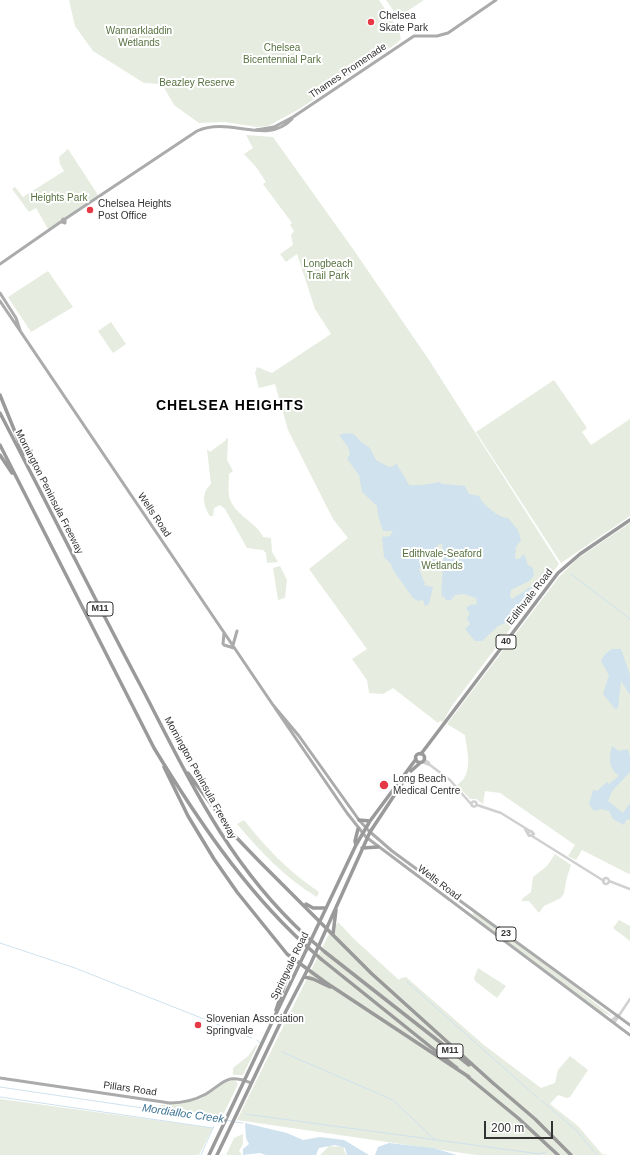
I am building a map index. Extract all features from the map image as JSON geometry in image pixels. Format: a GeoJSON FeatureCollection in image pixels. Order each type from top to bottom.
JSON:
{"type":"FeatureCollection","features":[{"type":"Feature","properties":{"kind":"highway"},"geometry":{"type":"LineString","coordinates":[[0,396],[33,478]]}},
{"type":"Feature","properties":{"kind":"highway","name":"Mornington Peninsula Freeway"},"geometry":{"type":"LineString","coordinates":[[0,413],[169,741],[214,824],[254,882],[305,935],[494,1084],[535,1119],[572,1155]]}},
{"type":"Feature","properties":{"kind":"highway","name":"Mornington Peninsula Freeway"},"geometry":{"type":"LineString","coordinates":[[0,445],[154,748],[191,806],[225,854],[260,898],[302,942],[321,959],[469,1077],[518,1118],[558,1155]]}},
{"type":"Feature","properties":{"kind":"highway"},"geometry":{"type":"LineString","coordinates":[[0,455],[22,487]]}},
{"type":"Feature","properties":{"kind":"highway","name":"Edithvale Road"},"geometry":{"type":"LineString","coordinates":[[370,832],[404,780],[422,759],[432,742],[558,573],[580,554],[630,520]]}},
{"type":"Feature","properties":{"kind":"highway"},"geometry":{"type":"LineString","coordinates":[[169,741],[186,769],[233,834],[372,974],[494,1084]]}},
{"type":"Feature","properties":{"kind":"highway"},"geometry":{"type":"LineString","coordinates":[[154,748],[178,797],[214,859],[261,922],[293,960],[469,1077]]}},
{"type":"Feature","properties":{"kind":"highway","name":"40"},"geometry":{"type":"LineString","coordinates":[[366,828],[416,759],[417,755],[422,759]]}},
{"type":"Feature","properties":{"kind":"highway"},"geometry":{"type":"LineString","coordinates":[[416,759],[422,759]]}},
{"type":"Feature","properties":{"kind":"highway"},"geometry":{"type":"LineString","coordinates":[[359,820],[370,821]]}},
{"type":"Feature","properties":{"kind":"highway","name":"Springvale Road"},"geometry":{"type":"LineString","coordinates":[[209,1155],[356,845],[366,828]]}},
{"type":"Feature","properties":{"kind":"highway"},"geometry":{"type":"LineString","coordinates":[[356,845],[355,841],[358,829]]}},
{"type":"Feature","properties":{"kind":"highway","name":"Springvale Road"},"geometry":{"type":"LineString","coordinates":[[217,1155],[251,1083],[305,977],[370,832]]}},
{"type":"Feature","properties":{"kind":"highway"},"geometry":{"type":"LineString","coordinates":[[362,848],[378,847]]}},
{"type":"Feature","properties":{"kind":"highway"},"geometry":{"type":"LineString","coordinates":[[288,889],[308,906],[326,908]]}},
{"type":"Feature","properties":{"kind":"highway"},"geometry":{"type":"LineString","coordinates":[[333,934],[336,907]]}},
{"type":"Feature","properties":{"kind":"highway"},"geometry":{"type":"LineString","coordinates":[[276,1013],[293,960]]}},
{"type":"Feature","properties":{"kind":"highway"},"geometry":{"type":"LineString","coordinates":[[305,977],[314,979],[348,997]]}},
{"type":"Feature","properties":{"kind":"main road","name":"Thames Promenade"},"geometry":{"type":"LineString","coordinates":[[0,264],[197,131],[219,125],[256,130],[274,127],[293,117],[413,37],[447,33],[496,0]]}},
{"type":"Feature","properties":{"kind":"main road","name":"Wells Road"},"geometry":{"type":"LineString","coordinates":[[0,293],[16,318],[20,330]]}},
{"type":"Feature","properties":{"kind":"main road","name":"Wells Road"},"geometry":{"type":"LineString","coordinates":[[0,302],[358,829],[378,847],[630,1035]]}},
{"type":"Feature","properties":{"kind":"main road"},"geometry":{"type":"LineString","coordinates":[[224,633],[223,645],[234,646],[237,631]]}},
{"type":"Feature","properties":{"kind":"main road","name":"Wells Road"},"geometry":{"type":"LineString","coordinates":[[276,708],[299,736],[359,820],[370,832],[392,851],[630,1025]]}},
{"type":"Feature","properties":{"kind":"main road","name":"Pillars Road"},"geometry":{"type":"LineString","coordinates":[[0,1078],[170,1103],[186,1101],[199,1097],[227,1079],[236,1078],[251,1083]]}},
{"type":"Feature","properties":{"kind":"street"},"geometry":{"type":"LineString","coordinates":[[422,759],[450,780],[466,799],[476,806],[501,813],[571,861],[604,880],[605,883],[630,889]]}},
{"type":"Feature","properties":{"kind":"street"},"geometry":{"type":"LineString","coordinates":[[529,832],[529,836],[533,835]]}},
{"type":"Feature","properties":{"kind":"street"},"geometry":{"type":"LineString","coordinates":[[613,1023],[630,999]]}},
{"type":"Feature","properties":{"kind":"green space"},"geometry":{"type":"Polygon","coordinates":[[[69,0],[379,0],[399,31],[401,39],[301,108],[268,126],[257,127],[225,122],[199,123],[174,105],[162,84],[144,83],[93,51],[75,26],[69,0]]]}},
{"type":"Feature","properties":{"kind":"green space"},"geometry":{"type":"Polygon","coordinates":[[[386,0],[424,0],[398,17],[386,0]]]}},
{"type":"Feature","properties":{"kind":"green space","name":"Edithvale-Seaford Wetlands"},"geometry":{"type":"Polygon","coordinates":[[[246,135],[273,137],[353,249],[429,360],[559,564],[451,707],[443,722],[440,721],[438,723],[393,688],[383,694],[369,693],[367,680],[352,659],[367,649],[309,569],[348,538],[333,519],[288,430],[275,384],[259,388],[255,373],[257,367],[272,373],[331,334],[315,309],[297,254],[286,262],[280,254],[293,245],[291,235],[294,231],[290,225],[292,223],[263,184],[266,182],[256,167],[244,154],[253,148],[246,135]]]}},
{"type":"Feature","properties":{"kind":"green space","name":"Heights Park"},"geometry":{"type":"Polygon","coordinates":[[[68,149],[98,195],[48,229],[36,208],[29,212],[12,189],[15,187],[23,197],[64,171],[60,164],[59,157],[68,149]]]}},
{"type":"Feature","properties":{"kind":"green space"},"geometry":{"type":"Polygon","coordinates":[[[48,271],[73,307],[31,332],[8,297],[48,271]]]}},
{"type":"Feature","properties":{"kind":"green space"},"geometry":{"type":"Polygon","coordinates":[[[111,322],[126,344],[113,353],[98,331],[111,322]]]}},
{"type":"Feature","properties":{"kind":"green space"},"geometry":{"type":"Polygon","coordinates":[[[554,380],[587,428],[582,432],[591,445],[630,419],[630,516],[561,563],[476,432],[554,380]]]}},
{"type":"Feature","properties":{"kind":"green space"},"geometry":{"type":"Polygon","coordinates":[[[226,438],[228,439],[227,460],[233,471],[229,474],[229,496],[231,503],[260,531],[263,537],[271,538],[272,552],[278,562],[267,563],[266,553],[263,550],[247,548],[225,509],[220,505],[214,508],[213,516],[210,516],[206,508],[204,495],[211,484],[207,449],[210,452],[226,440],[226,438]]]}},
{"type":"Feature","properties":{"kind":"green space"},"geometry":{"type":"Polygon","coordinates":[[[630,523],[629,874],[582,850],[576,860],[568,856],[575,845],[500,793],[485,791],[483,804],[476,799],[470,799],[457,785],[466,775],[468,769],[468,755],[465,735],[447,724],[559,577],[577,559],[630,523]]]}},
{"type":"Feature","properties":{"kind":"green space"},"geometry":{"type":"Polygon","coordinates":[[[280,566],[287,580],[285,598],[278,600],[273,568],[280,566]]]}},
{"type":"Feature","properties":{"kind":"green space"},"geometry":{"type":"Polygon","coordinates":[[[244,820],[278,859],[319,892],[317,897],[295,882],[264,854],[237,824],[244,820]]]}},
{"type":"Feature","properties":{"kind":"green space"},"geometry":{"type":"Polygon","coordinates":[[[555,854],[571,865],[564,893],[561,898],[544,906],[539,913],[529,901],[522,901],[522,899],[531,892],[533,877],[547,866],[555,854]]]}},
{"type":"Feature","properties":{"kind":"green space"},"geometry":{"type":"Polygon","coordinates":[[[475,912],[613,1017],[599,1011],[484,924],[472,914],[475,912]]]}},
{"type":"Feature","properties":{"kind":"green space"},"geometry":{"type":"Polygon","coordinates":[[[619,920],[630,926],[630,941],[613,928],[619,920]]]}},
{"type":"Feature","properties":{"kind":"green space"},"geometry":{"type":"Polygon","coordinates":[[[338,922],[354,939],[399,980],[406,977],[484,1045],[541,1088],[555,1083],[558,1070],[570,1056],[588,1070],[570,1097],[567,1098],[558,1095],[550,1104],[578,1126],[602,1154],[608,1155],[476,1155],[237,1120],[328,936],[338,922]]]}},
{"type":"Feature","properties":{"kind":"green space"},"geometry":{"type":"Polygon","coordinates":[[[478,968],[506,986],[497,998],[475,981],[474,978],[478,968]]]}},
{"type":"Feature","properties":{"kind":"green space"},"geometry":{"type":"Polygon","coordinates":[[[256,1045],[257,1046],[243,1075],[233,1075],[233,1068],[248,1056],[256,1045]]]}},
{"type":"Feature","properties":{"kind":"green space"},"geometry":{"type":"Polygon","coordinates":[[[235,1080],[238,1084],[222,1117],[157,1106],[200,1099],[225,1082],[235,1080]]]}},
{"type":"Feature","properties":{"kind":"green space"},"geometry":{"type":"Polygon","coordinates":[[[0,1099],[213,1128],[199,1155],[0,1155],[0,1099]]]}},
{"type":"Feature","properties":{"kind":"green space"},"geometry":{"type":"Polygon","coordinates":[[[243,1134],[243,1144],[239,1151],[242,1155],[226,1155],[234,1138],[243,1134]]]}},
{"type":"Feature","properties":{"kind":"green space"},"geometry":{"type":"Polygon","coordinates":[[[329,1146],[343,1147],[346,1155],[320,1155],[329,1146]]]}},
{"type":"Feature","properties":{"kind":"water"},"geometry":{"type":"Polygon","coordinates":[[[346,433],[354,434],[360,441],[370,448],[376,460],[389,467],[394,466],[396,463],[409,485],[424,485],[439,482],[443,484],[465,486],[469,494],[479,496],[487,506],[496,513],[500,516],[508,518],[518,530],[521,540],[516,547],[515,559],[519,559],[524,554],[528,565],[533,568],[534,576],[529,581],[511,590],[510,596],[512,599],[534,585],[507,622],[498,626],[482,641],[475,641],[465,629],[470,624],[467,618],[470,614],[466,608],[470,605],[477,604],[476,598],[464,594],[455,595],[451,600],[446,600],[443,595],[442,599],[442,544],[439,544],[435,551],[435,566],[431,568],[426,565],[419,569],[425,584],[424,585],[433,587],[429,604],[425,606],[423,600],[418,601],[413,598],[393,570],[391,564],[384,557],[382,537],[390,536],[393,531],[383,531],[377,506],[362,492],[359,475],[347,459],[350,454],[348,447],[339,435],[346,433]]]}},
{"type":"Feature","properties":{"kind":"water"},"geometry":{"type":"Polygon","coordinates":[[[612,649],[621,649],[630,675],[630,695],[621,681],[618,708],[615,709],[603,694],[609,675],[601,661],[605,654],[612,649]]]}},
{"type":"Feature","properties":{"kind":"water"},"geometry":{"type":"Polygon","coordinates":[[[612,746],[619,751],[628,749],[630,758],[630,772],[612,791],[608,801],[623,813],[630,803],[630,819],[626,820],[624,825],[613,819],[609,811],[601,809],[594,811],[589,804],[593,790],[597,791],[607,782],[609,784],[619,776],[615,773],[610,762],[612,746]]]}},
{"type":"Feature","properties":{"kind":"water"},"geometry":{"type":"Polygon","coordinates":[[[245,1123],[287,1133],[303,1140],[320,1137],[344,1140],[369,1155],[347,1155],[345,1148],[335,1145],[319,1148],[316,1155],[266,1155],[260,1153],[243,1155],[243,1149],[249,1144],[246,1138],[245,1123]]]}},
{"type":"Feature","properties":{"kind":"water"},"geometry":{"type":"Polygon","coordinates":[[[389,1143],[433,1148],[457,1155],[375,1155],[378,1147],[389,1143]]]}},
{"type":"Feature","properties":{"kind":"waterway"},"geometry":{"type":"LineString","coordinates":[[571,574],[630,619]]}},
{"type":"Feature","properties":{"kind":"waterway"},"geometry":{"type":"LineString","coordinates":[[0,943],[75,968],[252,1038]]}},
{"type":"Feature","properties":{"kind":"waterway"},"geometry":{"type":"LineString","coordinates":[[407,982],[538,1098]]}},
{"type":"Feature","properties":{"kind":"waterway"},"geometry":{"type":"LineString","coordinates":[[257,1040],[260,1043]]}},
{"type":"Feature","properties":{"kind":"waterway"},"geometry":{"type":"LineString","coordinates":[[282,1052],[393,1100],[434,1139]]}},
{"type":"Feature","properties":{"kind":"waterway","name":"Mordialloc Creek"},"geometry":{"type":"LineString","coordinates":[[0,1087],[231,1121]]}},
{"type":"Feature","properties":{"kind":"waterway"},"geometry":{"type":"LineString","coordinates":[[0,1097],[213,1128]]}},
{"type":"Feature","properties":{"kind":"waterway"},"geometry":{"type":"LineString","coordinates":[[541,1100],[577,1131],[597,1155]]}},
{"type":"Feature","properties":{"kind":"waterway"},"geometry":{"type":"LineString","coordinates":[[245,1114],[540,1154],[546,1152]]}},
{"type":"Feature","properties":{"kind":"waterway","name":"Mordialloc Creek"},"geometry":{"type":"LineString","coordinates":[[216,1123],[220,1120]]}},
{"type":"Feature","properties":{"kind":"waterway","name":"Mordialloc Creek"},"geometry":{"type":"LineString","coordinates":[[234,1122],[243,1123]]}},
{"type":"Feature","properties":{"kind":"waterway"},"geometry":{"type":"LineString","coordinates":[[201,1155],[214,1126]]}},
{"type":"Feature","properties":{"kind":"place","name":"Chelsea Skate Park"},"geometry":{"type":"Point","coordinates":[371,22]}},
{"type":"Feature","properties":{"kind":"place","name":"Chelsea Heights Post Office"},"geometry":{"type":"Point","coordinates":[90,210]}},
{"type":"Feature","properties":{"kind":"place","name":"Long Beach Medical Centre"},"geometry":{"type":"Point","coordinates":[384,785]}},
{"type":"Feature","properties":{"kind":"place","name":"Slovenian Association Springvale"},"geometry":{"type":"Point","coordinates":[198,1025]}},
{"type":"Feature","properties":{"kind":"district","name":"CHELSEA HEIGHTS"},"geometry":{"type":"Point","coordinates":[230,406]}},
{"type":"Feature","properties":{"kind":"park label","name":"Wannarkladdin Wetlands"},"geometry":{"type":"Point","coordinates":[139,36]}},
{"type":"Feature","properties":{"kind":"park label","name":"Chelsea Bicentennial Park"},"geometry":{"type":"Point","coordinates":[282,54]}},
{"type":"Feature","properties":{"kind":"park label","name":"Beazley Reserve"},"geometry":{"type":"Point","coordinates":[197,83]}},
{"type":"Feature","properties":{"kind":"park label","name":"Longbeach Trail Park"},"geometry":{"type":"Point","coordinates":[328,270]}}]}
